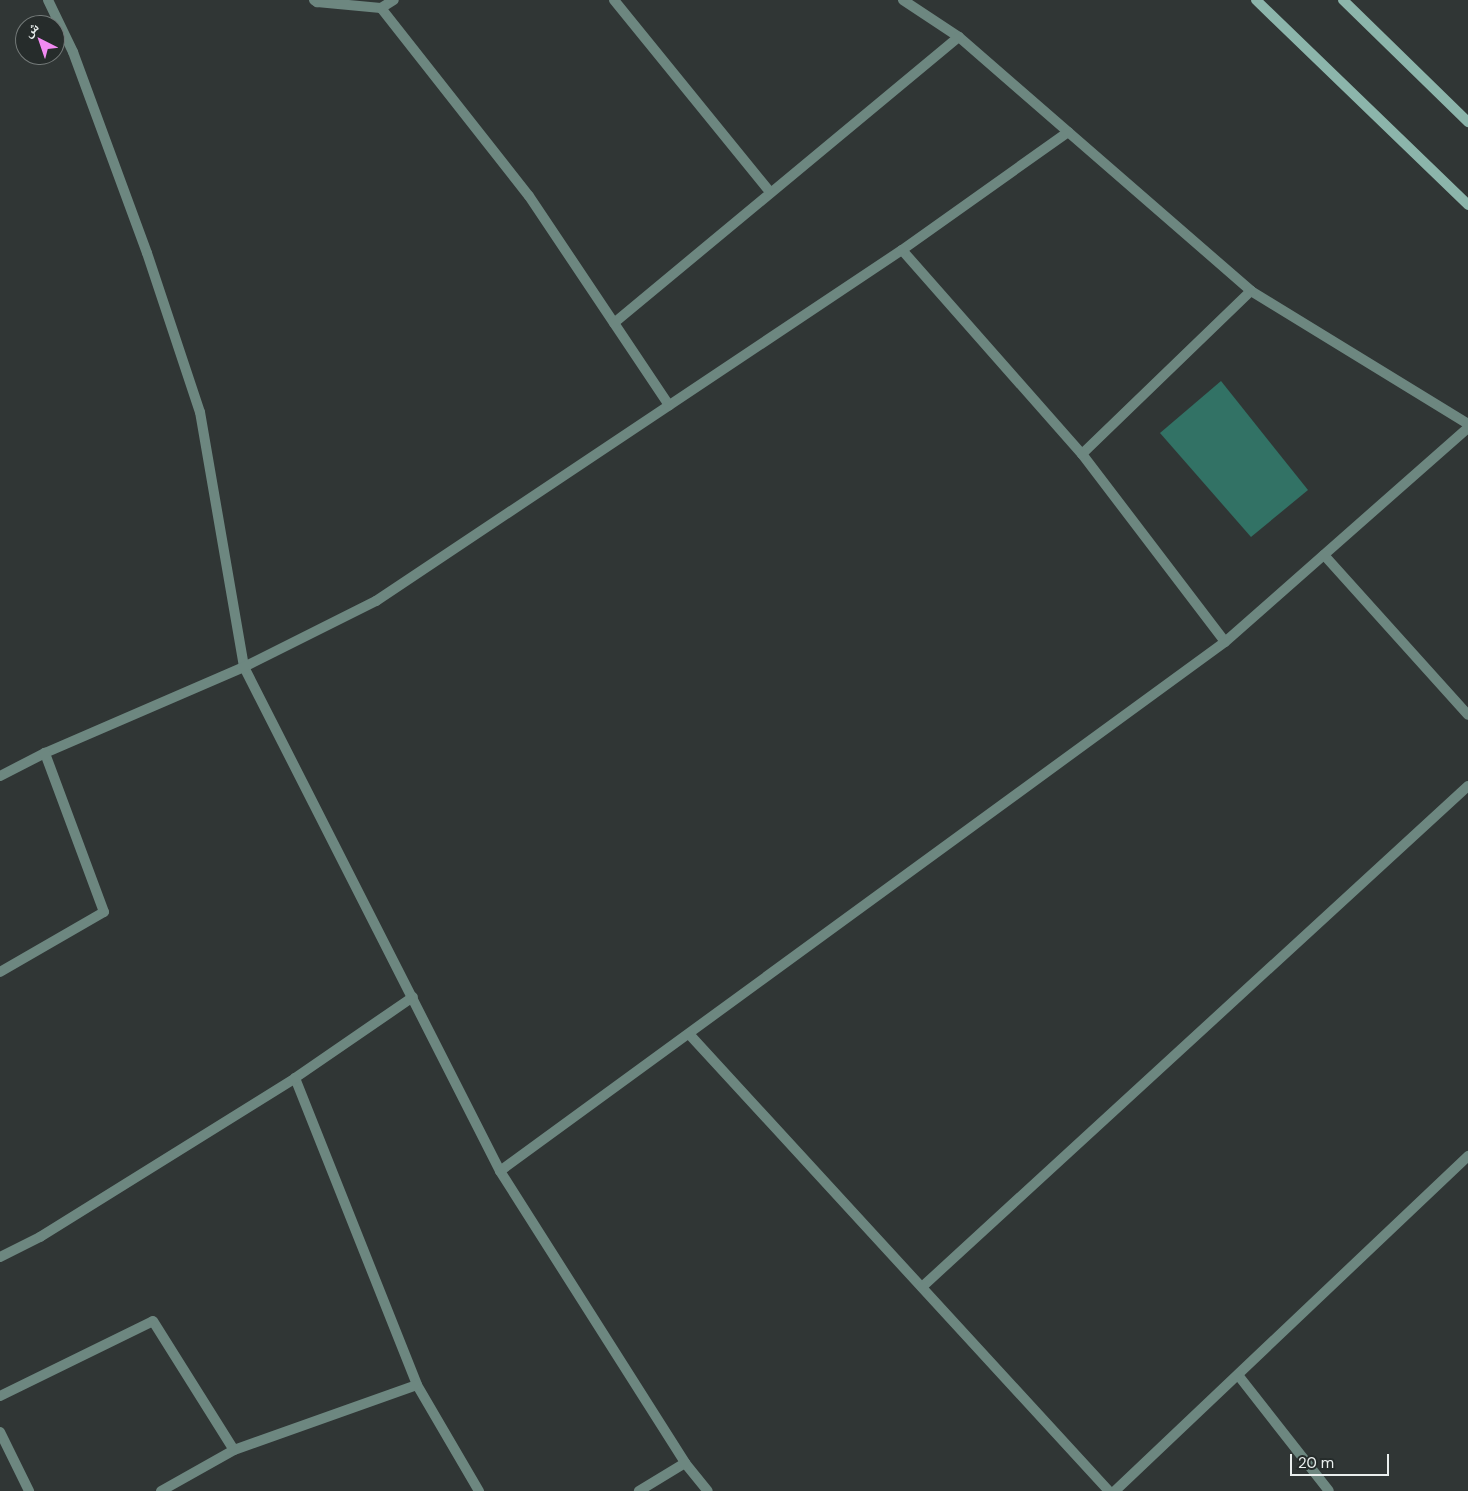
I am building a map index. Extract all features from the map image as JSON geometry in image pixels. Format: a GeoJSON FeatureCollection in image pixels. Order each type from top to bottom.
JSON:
{"type":"FeatureCollection","features":[{"type":"Feature","properties":{"kind":"street"},"geometry":{"type":"LineString","coordinates":[[48,0],[73,52],[147,253],[200,412],[244,667],[500,1171],[685,1463],[708,1491]]}},
{"type":"Feature","properties":{"kind":"street"},"geometry":{"type":"LineString","coordinates":[[314,0],[317,2],[381,8],[394,0]]}},
{"type":"Feature","properties":{"kind":"street"},"geometry":{"type":"LineString","coordinates":[[614,0],[770,192]]}},
{"type":"Feature","properties":{"kind":"street"},"geometry":{"type":"LineString","coordinates":[[903,0],[959,37],[1250,291],[1468,424]]}},
{"type":"Feature","properties":{"kind":"street"},"geometry":{"type":"LineString","coordinates":[[1256,0],[1468,205]]}},
{"type":"Feature","properties":{"kind":"street"},"geometry":{"type":"LineString","coordinates":[[1343,0],[1468,122]]}},
{"type":"Feature","properties":{"kind":"street"},"geometry":{"type":"LineString","coordinates":[[381,8],[529,196],[669,405]]}},
{"type":"Feature","properties":{"kind":"street"},"geometry":{"type":"LineString","coordinates":[[614,323],[959,37]]}},
{"type":"Feature","properties":{"kind":"street"},"geometry":{"type":"LineString","coordinates":[[0,776],[45,752],[244,667],[376,601],[902,250],[1068,132]]}},
{"type":"Feature","properties":{"kind":"street"},"geometry":{"type":"LineString","coordinates":[[902,250],[1082,454],[1225,642]]}},
{"type":"Feature","properties":{"kind":"street"},"geometry":{"type":"LineString","coordinates":[[1082,454],[1250,291]]}},
{"type":"Feature","properties":{"kind":"street"},"geometry":{"type":"LineString","coordinates":[[500,1171],[1225,642],[1468,428]]}},
{"type":"Feature","properties":{"kind":"street"},"geometry":{"type":"LineString","coordinates":[[1324,555],[1468,715]]}},
{"type":"Feature","properties":{"kind":"street"},"geometry":{"type":"LineString","coordinates":[[0,972],[104,912],[45,752]]}},
{"type":"Feature","properties":{"kind":"street"},"geometry":{"type":"LineString","coordinates":[[922,1287],[1468,786]]}},
{"type":"Feature","properties":{"kind":"street"},"geometry":{"type":"LineString","coordinates":[[0,1257],[40,1237],[296,1078],[413,997]]}},
{"type":"Feature","properties":{"kind":"street"},"geometry":{"type":"LineString","coordinates":[[689,1034],[1109,1491]]}},
{"type":"Feature","properties":{"kind":"street"},"geometry":{"type":"LineString","coordinates":[[296,1078],[417,1385],[479,1491]]}},
{"type":"Feature","properties":{"kind":"street"},"geometry":{"type":"LineString","coordinates":[[1115,1491],[1468,1156]]}},
{"type":"Feature","properties":{"kind":"street"},"geometry":{"type":"LineString","coordinates":[[0,1396],[153,1321],[234,1450]]}},
{"type":"Feature","properties":{"kind":"street"},"geometry":{"type":"LineString","coordinates":[[1238,1375],[1329,1491]]}},
{"type":"Feature","properties":{"kind":"street"},"geometry":{"type":"LineString","coordinates":[[162,1491],[234,1450],[417,1385]]}},
{"type":"Feature","properties":{"kind":"street"},"geometry":{"type":"LineString","coordinates":[[0,1432],[29,1491]]}},
{"type":"Feature","properties":{"kind":"street"},"geometry":{"type":"LineString","coordinates":[[639,1491],[685,1463]]}},
{"type":"Feature","properties":{"kind":"building"},"geometry":{"type":"Polygon","coordinates":[[[1221,381],[1308,490],[1251,537],[1160,433],[1221,381]]]}}]}
